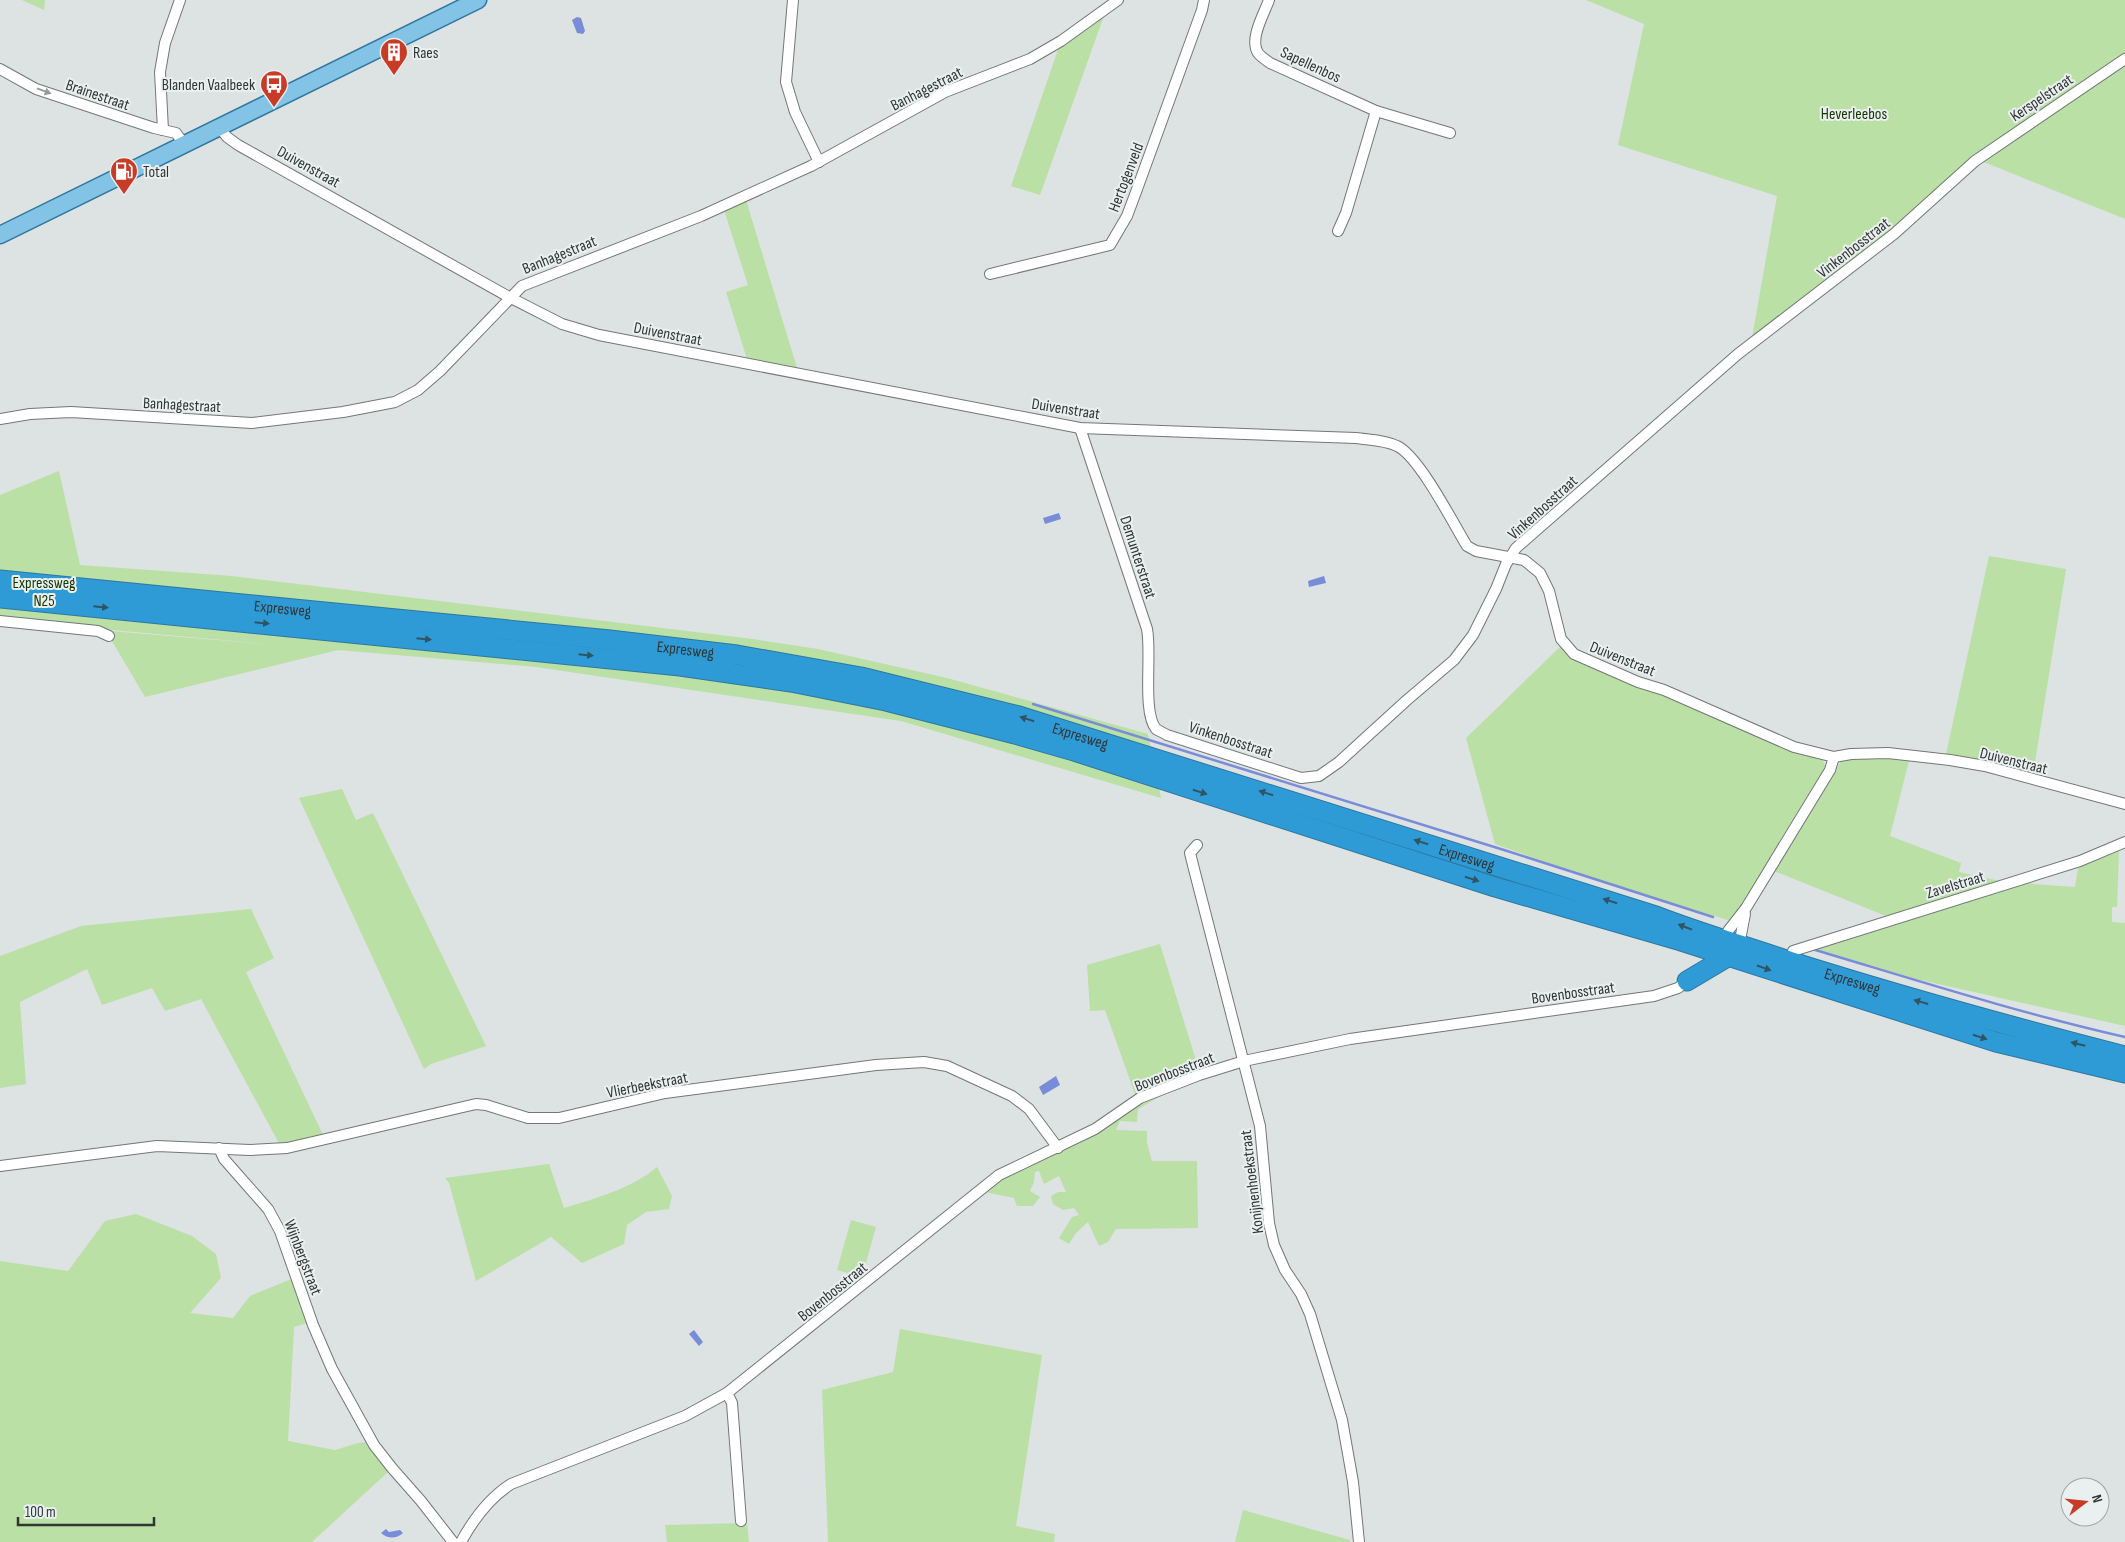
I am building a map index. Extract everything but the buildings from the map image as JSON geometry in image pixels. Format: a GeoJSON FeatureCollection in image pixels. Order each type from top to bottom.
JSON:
{"type":"FeatureCollection","features":[{"type":"Feature","properties":{"kind":"highway","name":"Expresweg"},"geometry":{"type":"LineString","coordinates":[[0,580],[610,640],[737,655],[861,677],[1019,716],[1638,910],[1732,937],[1987,1021],[2125,1056]]}},
{"type":"Feature","properties":{"kind":"highway","name":"Expresweg"},"geometry":{"type":"LineString","coordinates":[[0,598],[680,666],[791,682],[886,701],[951,716],[1074,751],[1495,886],[1729,956],[1996,1042],[2125,1073]]}},
{"type":"Feature","properties":{"kind":"highway"},"geometry":{"type":"LineString","coordinates":[[1687,980],[1696,958],[1694,950],[1689,944]]}},
{"type":"Feature","properties":{"kind":"highway"},"geometry":{"type":"LineString","coordinates":[[1687,980],[1729,956]]}},
{"type":"Feature","properties":{"kind":"main road"},"geometry":{"type":"LineString","coordinates":[[0,235],[478,0]]}},
{"type":"Feature","properties":{"kind":"street"},"geometry":{"type":"LineString","coordinates":[[163,130],[160,72],[165,42],[180,0]]}},
{"type":"Feature","properties":{"kind":"street"},"geometry":{"type":"LineString","coordinates":[[793,0],[786,82],[795,112],[819,162]]}},
{"type":"Feature","properties":{"kind":"street","name":"Banhagestraat"},"geometry":{"type":"LineString","coordinates":[[0,419],[30,414],[71,412],[252,423],[343,412],[395,402],[418,390],[522,286],[701,216],[819,162],[945,92],[1030,59],[1068,36],[1118,0]]}},
{"type":"Feature","properties":{"kind":"street","name":"Hertogenveld"},"geometry":{"type":"LineString","coordinates":[[990,274],[1110,246],[1127,216],[1204,0]]}},
{"type":"Feature","properties":{"kind":"street","name":"Sapellenbos"},"geometry":{"type":"LineString","coordinates":[[1268,0],[1256,37],[1255,46],[1259,55],[1270,63],[1376,111],[1450,133]]}},
{"type":"Feature","properties":{"kind":"street","name":"Kerspelstraat"},"geometry":{"type":"LineString","coordinates":[[1975,160],[2125,59]]}},
{"type":"Feature","properties":{"kind":"street","name":"Brainestraat"},"geometry":{"type":"LineString","coordinates":[[0,69],[36,89],[178,134],[184,144]]}},
{"type":"Feature","properties":{"kind":"street"},"geometry":{"type":"LineString","coordinates":[[1338,231],[1346,213],[1376,111]]}},
{"type":"Feature","properties":{"kind":"street","name":"Duivenstraat"},"geometry":{"type":"LineString","coordinates":[[219,127],[227,137],[238,145],[509,297],[562,324],[599,335],[1080,428],[1303,435],[1384,441],[1405,450],[1413,458],[1467,546],[1476,551],[1524,560],[1540,573],[1549,591],[1561,639],[1574,654],[1638,682],[1664,690],[1794,747],[1834,758],[1851,754],[1888,753],[1950,760],[1985,766],[2125,804]]}},
{"type":"Feature","properties":{"kind":"street","name":"Vinkenbosstraat"},"geometry":{"type":"LineString","coordinates":[[1149,700],[1151,716],[1157,730],[1301,778],[1319,776],[1338,762],[1454,660],[1465,648],[1496,589],[1510,556],[1516,548],[1738,354],[1894,234],[1975,160]]}},
{"type":"Feature","properties":{"kind":"street","name":"Demunterstraat"},"geometry":{"type":"LineString","coordinates":[[1080,428],[1146,629],[1149,641],[1149,700]]}},
{"type":"Feature","properties":{"kind":"street"},"geometry":{"type":"LineString","coordinates":[[0,622],[98,632],[109,636]]}},
{"type":"Feature","properties":{"kind":"street"},"geometry":{"type":"LineString","coordinates":[[1732,937],[1746,908],[1830,770],[1834,758]]}},
{"type":"Feature","properties":{"kind":"street","name":"Zavelstraat"},"geometry":{"type":"LineString","coordinates":[[1793,951],[2080,861],[2125,842]]}},
{"type":"Feature","properties":{"kind":"street","name":"Konijnenhoekstraat"},"geometry":{"type":"LineString","coordinates":[[1197,845],[1190,853],[1260,1126],[1269,1223],[1274,1245],[1285,1270],[1301,1294],[1320,1342],[1342,1420],[1353,1482],[1359,1542]]}},
{"type":"Feature","properties":{"kind":"street","name":"Bovenbosstraat"},"geometry":{"type":"LineString","coordinates":[[461,1542],[473,1523],[497,1493],[511,1484],[685,1416],[727,1393],[999,1175],[1095,1129],[1140,1098],[1199,1075],[1244,1061],[1350,1038],[1654,996],[1678,988],[1687,980]]}},
{"type":"Feature","properties":{"kind":"street","name":"Vlierbeekstraat"},"geometry":{"type":"LineString","coordinates":[[219,1148],[250,1150],[287,1148],[476,1104],[486,1104],[528,1118],[560,1118],[665,1093],[876,1066],[924,1062],[947,1066],[1012,1096],[1029,1109],[1058,1148]]}},
{"type":"Feature","properties":{"kind":"street"},"geometry":{"type":"LineString","coordinates":[[0,1166],[157,1146],[219,1148]]}},
{"type":"Feature","properties":{"kind":"street","name":"Wijnbergstraat"},"geometry":{"type":"LineString","coordinates":[[219,1148],[224,1159],[268,1209],[278,1227],[313,1325],[332,1370],[374,1445],[422,1501],[453,1542]]}},
{"type":"Feature","properties":{"kind":"street"},"geometry":{"type":"LineString","coordinates":[[727,1393],[732,1403],[741,1521]]}},
{"type":"Feature","properties":{"kind":"green space"},"geometry":{"type":"Polygon","coordinates":[[[22,0],[45,0],[44,10],[22,0]]]}},
{"type":"Feature","properties":{"kind":"green space","name":"Heverleebos"},"geometry":{"type":"Polygon","coordinates":[[[1586,0],[2125,0],[2125,219],[1974,158],[1907,217],[1752,338],[1777,196],[1618,145],[1644,24],[1586,0]]]}},
{"type":"Feature","properties":{"kind":"green space"},"geometry":{"type":"Polygon","coordinates":[[[1106,10],[1040,195],[1011,186],[1061,41],[1106,10]]]}},
{"type":"Feature","properties":{"kind":"green space"},"geometry":{"type":"Polygon","coordinates":[[[746,200],[797,368],[747,359],[726,292],[748,285],[724,210],[746,200]]]}},
{"type":"Feature","properties":{"kind":"green space","name":"Expressweg N25"},"geometry":{"type":"Polygon","coordinates":[[[59,471],[80,565],[232,576],[753,639],[818,649],[947,678],[1148,734],[1161,798],[901,721],[536,667],[338,650],[145,697],[109,636],[110,631],[278,645],[0,620],[0,495],[59,471]]]}},
{"type":"Feature","properties":{"kind":"green space"},"geometry":{"type":"Polygon","coordinates":[[[1989,556],[2066,569],[2033,774],[1946,754],[1989,556]]]}},
{"type":"Feature","properties":{"kind":"green space"},"geometry":{"type":"Polygon","coordinates":[[[1562,645],[1662,692],[1822,759],[1826,767],[1740,910],[1731,921],[1594,879],[1495,844],[1466,738],[1562,645]]]}},
{"type":"Feature","properties":{"kind":"green space"},"geometry":{"type":"Polygon","coordinates":[[[1910,757],[1890,836],[1961,863],[1959,872],[2004,882],[2075,887],[2078,868],[2119,851],[2117,907],[2112,907],[2112,922],[2125,923],[2125,1026],[1916,979],[1814,948],[1891,918],[1774,871],[1841,761],[1846,758],[1910,757]]]}},
{"type":"Feature","properties":{"kind":"green space"},"geometry":{"type":"Polygon","coordinates":[[[342,789],[356,820],[373,813],[486,1046],[431,1064],[424,1069],[299,798],[342,789]]]}},
{"type":"Feature","properties":{"kind":"green space"},"geometry":{"type":"Polygon","coordinates":[[[251,909],[274,958],[246,972],[324,1137],[280,1145],[201,999],[165,1011],[152,988],[102,1005],[87,969],[20,1002],[26,1084],[0,1088],[0,956],[81,926],[251,909]]]}},
{"type":"Feature","properties":{"kind":"green space"},"geometry":{"type":"Polygon","coordinates":[[[1160,944],[1199,1070],[1158,1091],[1159,1097],[1138,1109],[1137,1122],[1120,1121],[1116,1130],[1147,1131],[1147,1143],[1152,1161],[1197,1161],[1198,1228],[1116,1229],[1108,1242],[1099,1246],[1088,1222],[1076,1233],[1069,1244],[1059,1238],[1072,1217],[1079,1215],[1074,1208],[1063,1210],[1053,1204],[1051,1196],[1058,1192],[1066,1192],[1059,1176],[1044,1184],[1039,1171],[1035,1172],[1034,1182],[1030,1191],[1040,1197],[1033,1206],[1017,1206],[1014,1198],[980,1191],[1095,1129],[1136,1097],[1105,1010],[1090,1011],[1087,965],[1160,944]]]}},
{"type":"Feature","properties":{"kind":"green space"},"geometry":{"type":"Polygon","coordinates":[[[549,1164],[564,1208],[625,1187],[657,1167],[672,1196],[669,1209],[646,1212],[627,1225],[624,1244],[582,1263],[551,1237],[476,1281],[449,1183],[445,1178],[549,1164]]]}},
{"type":"Feature","properties":{"kind":"green space"},"geometry":{"type":"Polygon","coordinates":[[[136,1214],[192,1236],[216,1254],[221,1278],[190,1313],[233,1318],[250,1296],[294,1278],[307,1323],[294,1327],[288,1441],[335,1450],[368,1442],[389,1471],[312,1542],[0,1542],[0,1261],[68,1271],[105,1221],[136,1214]]]}},
{"type":"Feature","properties":{"kind":"green space"},"geometry":{"type":"Polygon","coordinates":[[[851,1220],[876,1227],[862,1277],[837,1270],[851,1220]]]}},
{"type":"Feature","properties":{"kind":"green space"},"geometry":{"type":"Polygon","coordinates":[[[900,1329],[1042,1355],[1016,1526],[1055,1534],[1054,1542],[828,1542],[822,1390],[893,1372],[900,1329]]]}},
{"type":"Feature","properties":{"kind":"green space"},"geometry":{"type":"Polygon","coordinates":[[[1243,1510],[1350,1540],[1350,1542],[1235,1542],[1243,1510]]]}},
{"type":"Feature","properties":{"kind":"green space"},"geometry":{"type":"Polygon","coordinates":[[[747,1523],[749,1542],[667,1542],[665,1525],[747,1523]]]}},
{"type":"Feature","properties":{"kind":"water"},"geometry":{"type":"Polygon","coordinates":[[[577,17],[581,18],[585,31],[583,34],[577,33],[572,20],[577,17]]]}},
{"type":"Feature","properties":{"kind":"water"},"geometry":{"type":"Polygon","coordinates":[[[1059,513],[1061,519],[1045,524],[1043,518],[1059,513]]]}},
{"type":"Feature","properties":{"kind":"water"},"geometry":{"type":"Polygon","coordinates":[[[1324,576],[1326,583],[1309,587],[1308,581],[1324,576]]]}},
{"type":"Feature","properties":{"kind":"water"},"geometry":{"type":"Polygon","coordinates":[[[1056,1076],[1060,1085],[1043,1095],[1039,1087],[1056,1076]]]}},
{"type":"Feature","properties":{"kind":"water"},"geometry":{"type":"Polygon","coordinates":[[[694,1330],[703,1342],[699,1346],[689,1334],[694,1330]]]}},
{"type":"Feature","properties":{"kind":"water"},"geometry":{"type":"Polygon","coordinates":[[[386,1529],[389,1532],[400,1530],[403,1533],[395,1537],[389,1537],[381,1533],[386,1529]]]}},
{"type":"Feature","properties":{"kind":"waterway"},"geometry":{"type":"LineString","coordinates":[[1033,704],[1713,917]]}},
{"type":"Feature","properties":{"kind":"waterway"},"geometry":{"type":"LineString","coordinates":[[1812,949],[2007,1007],[2125,1037]]}},
{"type":"Feature","properties":{"kind":"place","name":"Raes"},"geometry":{"type":"Point","coordinates":[394,76]}},
{"type":"Feature","properties":{"kind":"place","name":"Blanden Vaalbeek"},"geometry":{"type":"Point","coordinates":[274,108]}},
{"type":"Feature","properties":{"kind":"place","name":"Total"},"geometry":{"type":"Point","coordinates":[124,195]}}]}
